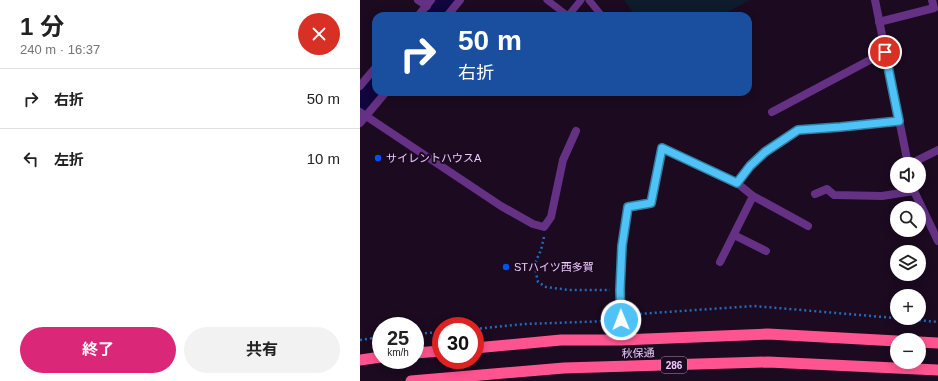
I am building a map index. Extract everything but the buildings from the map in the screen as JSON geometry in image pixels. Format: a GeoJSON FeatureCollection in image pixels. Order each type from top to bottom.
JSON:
{"type":"FeatureCollection","features":[{"type":"Feature","properties":{"kind":"highway","name":"秋保通"},"geometry":{"type":"LineString","coordinates":[[484,347],[561,340],[621,340],[768,334],[890,341]]}},
{"type":"Feature","properties":{"kind":"highway"},"geometry":{"type":"LineString","coordinates":[[926,342],[938,343]]}},
{"type":"Feature","properties":{"kind":"highway"},"geometry":{"type":"LineString","coordinates":[[360,360],[372,358]]}},
{"type":"Feature","properties":{"kind":"highway","name":"秋保通"},"geometry":{"type":"LineString","coordinates":[[415,381],[564,368],[768,362],[938,370]]}},
{"type":"Feature","properties":{"kind":"street"},"geometry":{"type":"LineString","coordinates":[[418,0],[429,3],[421,12]]}},
{"type":"Feature","properties":{"kind":"street"},"geometry":{"type":"LineString","coordinates":[[450,12],[460,0]]}},
{"type":"Feature","properties":{"kind":"street"},"geometry":{"type":"LineString","coordinates":[[875,0],[907,157]]}},
{"type":"Feature","properties":{"kind":"street"},"geometry":{"type":"LineString","coordinates":[[879,22],[934,8],[932,0]]}},
{"type":"Feature","properties":{"kind":"street"},"geometry":{"type":"LineString","coordinates":[[772,112],[885,52]]}},
{"type":"Feature","properties":{"kind":"street"},"geometry":{"type":"LineString","coordinates":[[360,86],[372,72]]}},
{"type":"Feature","properties":{"kind":"street"},"geometry":{"type":"LineString","coordinates":[[360,124],[362,114],[382,96]]}},
{"type":"Feature","properties":{"kind":"street"},"geometry":{"type":"LineString","coordinates":[[362,114],[501,206],[533,224],[544,227],[550,217],[564,160],[576,132]]}},
{"type":"Feature","properties":{"kind":"street"},"geometry":{"type":"LineString","coordinates":[[737,183],[750,166],[765,152],[798,130],[899,121]]}},
{"type":"Feature","properties":{"kind":"street"},"geometry":{"type":"LineString","coordinates":[[621,340],[620,290],[622,246],[628,207],[651,203],[662,148],[737,183],[753,196],[808,226]]}},
{"type":"Feature","properties":{"kind":"street"},"geometry":{"type":"LineString","coordinates":[[924,157],[938,150]]}},
{"type":"Feature","properties":{"kind":"street"},"geometry":{"type":"LineString","coordinates":[[815,194],[827,189],[834,195],[882,196],[894,193]]}},
{"type":"Feature","properties":{"kind":"street"},"geometry":{"type":"LineString","coordinates":[[915,193],[938,241]]}},
{"type":"Feature","properties":{"kind":"street"},"geometry":{"type":"LineString","coordinates":[[720,262],[753,196]]}},
{"type":"Feature","properties":{"kind":"street"},"geometry":{"type":"LineString","coordinates":[[734,235],[766,251]]}},
{"type":"Feature","properties":{"kind":"lane"},"geometry":{"type":"LineString","coordinates":[[547,0],[563,12]]}},
{"type":"Feature","properties":{"kind":"lane"},"geometry":{"type":"LineString","coordinates":[[571,12],[581,0]]}},
{"type":"Feature","properties":{"kind":"lane"},"geometry":{"type":"LineString","coordinates":[[589,0],[599,12]]}},
{"type":"Feature","properties":{"kind":"path"},"geometry":{"type":"LineString","coordinates":[[544,227],[544,237],[541,250],[536,261],[538,282],[546,287],[569,290],[620,290]]}},
{"type":"Feature","properties":{"kind":"path"},"geometry":{"type":"LineString","coordinates":[[484,328],[525,324],[621,320],[638,314],[754,306],[938,322]]}},
{"type":"Feature","properties":{"kind":"path"},"geometry":{"type":"LineString","coordinates":[[360,340],[372,339]]}},
{"type":"Feature","properties":{"kind":"shaded area"},"geometry":{"type":"Polygon","coordinates":[[[624,0],[750,0],[728,12],[633,12],[624,0]]]}},
{"type":"Feature","properties":{"kind":"waterway"},"geometry":{"type":"LineString","coordinates":[[438,12],[448,0]]}},
{"type":"Feature","properties":{"kind":"waterway"},"geometry":{"type":"LineString","coordinates":[[360,108],[372,93]]}},
{"type":"Feature","properties":{"kind":"place","name":"サイレントハウスA"},"geometry":{"type":"Point","coordinates":[378,158]}},
{"type":"Feature","properties":{"kind":"place","name":"STハイツ西多賀"},"geometry":{"type":"Point","coordinates":[506,267]}},
{"type":"Feature","properties":{"kind":"route"},"geometry":{"type":"LineString","coordinates":[[621,320],[620,290],[622,246],[628,207],[651,203],[662,148],[737,183],[750,166],[765,152],[798,130],[899,121],[885,52]]}}]}
